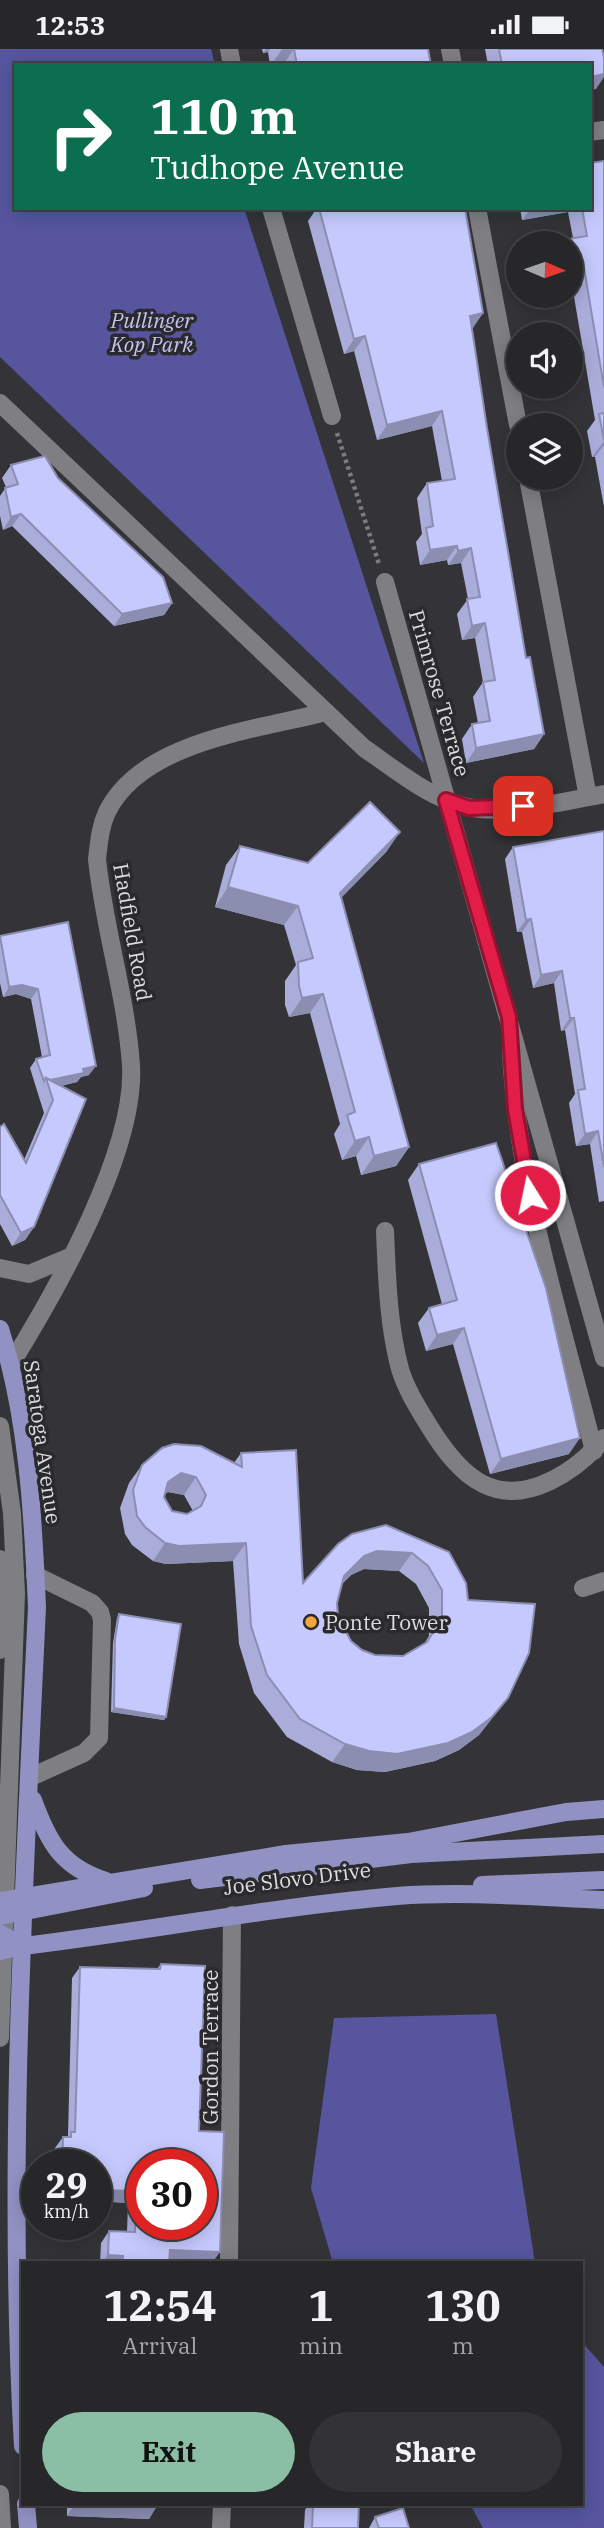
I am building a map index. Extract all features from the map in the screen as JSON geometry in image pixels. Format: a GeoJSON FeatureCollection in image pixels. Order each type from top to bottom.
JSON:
{"type":"FeatureCollection","features":[{"type":"Feature","properties":{"kind":"main road","name":"Saratoga Avenue"},"geometry":{"type":"LineString","coordinates":[[0,1329],[11,1364],[33,1519],[35,1575],[15,2273],[21,2403]]}},
{"type":"Feature","properties":{"kind":"main road"},"geometry":{"type":"LineString","coordinates":[[31,1785],[43,1826],[58,1851],[84,1874],[108,1882]]}},
{"type":"Feature","properties":{"kind":"main road"},"geometry":{"type":"LineString","coordinates":[[2,1906],[24,1898],[108,1882],[286,1854],[408,1842],[566,1812],[604,1809]]}},
{"type":"Feature","properties":{"kind":"main road","name":"Joe Slovo Drive"},"geometry":{"type":"LineString","coordinates":[[2,1906],[411,1854],[604,1844]]}},
{"type":"Feature","properties":{"kind":"main road","name":"Joe Slovo Drive"},"geometry":{"type":"LineString","coordinates":[[1,1940],[56,1937],[287,1899],[406,1888],[604,1880]]}},
{"type":"Feature","properties":{"kind":"main road"},"geometry":{"type":"LineString","coordinates":[[1,1940],[23,1946],[232,1915],[399,1896],[461,1895],[604,1900]]}},
{"type":"Feature","properties":{"kind":"main road"},"geometry":{"type":"LineString","coordinates":[[26,2506],[27,2528]]}},
{"type":"Feature","properties":{"kind":"street"},"geometry":{"type":"LineString","coordinates":[[272,210],[332,416]]}},
{"type":"Feature","properties":{"kind":"street"},"geometry":{"type":"LineString","coordinates":[[478,210],[516,413]]}},
{"type":"Feature","properties":{"kind":"street"},"geometry":{"type":"LineString","coordinates":[[0,403],[365,748],[426,790],[469,808],[502,809],[596,795],[531,490]]}},
{"type":"Feature","properties":{"kind":"street","name":"Primrose Terrace"},"geometry":{"type":"LineString","coordinates":[[385,582],[604,1358]]}},
{"type":"Feature","properties":{"kind":"street","name":"Hadfield Road"},"geometry":{"type":"LineString","coordinates":[[11,1364],[72,1256],[113,1159],[124,1126],[131,1091],[125,1017],[97,859],[100,833],[107,812],[124,786],[168,756],[190,746],[326,712]]}},
{"type":"Feature","properties":{"kind":"street","name":"Primrose Terrace"},"geometry":{"type":"LineString","coordinates":[[509,1017],[515,1109],[530,1195],[599,1444]]}},
{"type":"Feature","properties":{"kind":"street"},"geometry":{"type":"LineString","coordinates":[[384,1231],[390,1316],[401,1370],[439,1443],[470,1476],[496,1489],[532,1489],[548,1483],[599,1444]]}},
{"type":"Feature","properties":{"kind":"street"},"geometry":{"type":"LineString","coordinates":[[0,1268],[29,1274],[72,1256]]}},
{"type":"Feature","properties":{"kind":"street"},"geometry":{"type":"LineString","coordinates":[[0,1426],[12,1513],[16,1593],[2,1906],[0,2038]]}},
{"type":"Feature","properties":{"kind":"street"},"geometry":{"type":"LineString","coordinates":[[0,1559],[0,1650]]}},
{"type":"Feature","properties":{"kind":"street"},"geometry":{"type":"LineString","coordinates":[[31,1785],[84,1753],[99,1738],[101,1660],[100,1612],[92,1603],[35,1575]]}},
{"type":"Feature","properties":{"kind":"street"},"geometry":{"type":"LineString","coordinates":[[583,1588],[604,1581]]}},
{"type":"Feature","properties":{"kind":"street","name":"Gordon Terrace"},"geometry":{"type":"LineString","coordinates":[[229,2261],[232,1915]]}},
{"type":"Feature","properties":{"kind":"street"},"geometry":{"type":"LineString","coordinates":[[0,2494],[2,2528]]}},
{"type":"Feature","properties":{"kind":"street"},"geometry":{"type":"LineString","coordinates":[[221,2528],[222,2506]]}},
{"type":"Feature","properties":{"kind":"path"},"geometry":{"type":"LineString","coordinates":[[332,416],[385,582]]}},
{"type":"Feature","properties":{"kind":"green space","name":"Pullinger Kop Park"},"geometry":{"type":"Polygon","coordinates":[[[0,49],[211,49],[214,63],[14,63],[14,210],[245,210],[424,763],[0,357],[0,49]]]}},
{"type":"Feature","properties":{"kind":"green space"},"geometry":{"type":"Polygon","coordinates":[[[496,2014],[535,2261],[332,2261],[311,2188],[334,2018],[496,2014]]]}},
{"type":"Feature","properties":{"kind":"green space"},"geometry":{"type":"Polygon","coordinates":[[[583,2343],[604,2367],[604,2528],[483,2528],[471,2506],[583,2506],[583,2343]]]}},
{"type":"Feature","properties":{"kind":"building"},"geometry":{"type":"Polygon","coordinates":[[[294,49],[428,49],[431,63],[297,63],[294,49]]]}},
{"type":"Feature","properties":{"kind":"building"},"geometry":{"type":"Polygon","coordinates":[[[499,49],[602,49],[604,74],[592,77],[592,63],[502,63],[499,49]]]}},
{"type":"Feature","properties":{"kind":"building"},"geometry":{"type":"Polygon","coordinates":[[[604,161],[604,387],[583,262],[583,237],[587,236],[582,210],[592,210],[592,163],[604,161]]]}},
{"type":"Feature","properties":{"kind":"building"},"geometry":{"type":"Polygon","coordinates":[[[320,210],[465,210],[483,313],[470,316],[526,658],[530,657],[544,734],[476,748],[472,724],[490,721],[483,682],[495,680],[485,623],[472,626],[467,599],[480,597],[471,548],[458,551],[457,546],[430,550],[426,528],[433,526],[427,483],[455,479],[442,411],[387,425],[365,336],[354,339],[320,210]]]}},
{"type":"Feature","properties":{"kind":"building"},"geometry":{"type":"Polygon","coordinates":[[[604,413],[604,440],[599,414],[604,413]]]}},
{"type":"Feature","properties":{"kind":"building"},"geometry":{"type":"Polygon","coordinates":[[[45,456],[58,478],[163,577],[172,603],[122,614],[21,514],[11,517],[5,488],[18,484],[11,465],[45,456]]]}},
{"type":"Feature","properties":{"kind":"building"},"geometry":{"type":"Polygon","coordinates":[[[370,802],[400,832],[340,893],[409,1147],[374,1156],[369,1137],[355,1141],[347,1115],[355,1112],[323,994],[302,998],[298,962],[313,958],[298,906],[228,887],[240,846],[308,863],[370,802]]]}},
{"type":"Feature","properties":{"kind":"building"},"geometry":{"type":"Polygon","coordinates":[[[604,831],[604,1167],[598,1131],[585,1134],[578,1090],[585,1089],[574,1018],[570,1018],[562,971],[541,975],[531,919],[526,920],[513,847],[604,831]]]}},
{"type":"Feature","properties":{"kind":"building"},"geometry":{"type":"Polygon","coordinates":[[[68,922],[96,1066],[83,1069],[84,1073],[50,1080],[46,1078],[44,1081],[36,1059],[50,1055],[38,989],[22,985],[9,987],[0,936],[68,922]]]}},
{"type":"Feature","properties":{"kind":"building"},"geometry":{"type":"Polygon","coordinates":[[[46,1078],[86,1099],[34,1227],[21,1233],[0,1195],[0,1127],[4,1124],[26,1163],[53,1100],[46,1078]]]}},
{"type":"Feature","properties":{"kind":"building"},"geometry":{"type":"Polygon","coordinates":[[[496,1143],[546,1288],[580,1438],[501,1459],[464,1328],[437,1335],[429,1308],[457,1300],[419,1164],[496,1143]]]}},
{"type":"Feature","properties":{"kind":"building"},"geometry":{"type":"Polygon","coordinates":[[[174,1444],[201,1446],[242,1467],[241,1453],[296,1450],[303,1583],[338,1544],[352,1534],[386,1525],[449,1552],[466,1583],[468,1600],[535,1604],[529,1653],[508,1698],[492,1717],[472,1732],[448,1743],[397,1754],[369,1751],[345,1744],[300,1719],[267,1675],[251,1626],[246,1543],[179,1546],[165,1543],[145,1527],[137,1516],[133,1490],[142,1465],[162,1448],[174,1444]],[[181,1473],[168,1482],[164,1497],[172,1511],[187,1514],[201,1506],[206,1495],[196,1477],[181,1473]],[[377,1551],[364,1556],[344,1576],[337,1603],[338,1617],[351,1641],[362,1650],[375,1655],[403,1656],[427,1642],[442,1618],[442,1590],[428,1566],[412,1553],[377,1551]]]}},
{"type":"Feature","properties":{"kind":"building"},"geometry":{"type":"Polygon","coordinates":[[[119,1614],[181,1624],[166,1717],[114,1708],[115,1639],[119,1614]]]}},
{"type":"Feature","properties":{"kind":"building"},"geometry":{"type":"Polygon","coordinates":[[[161,1964],[205,1966],[199,2131],[224,2132],[220,2252],[170,2250],[169,2261],[123,2261],[123,2256],[108,2255],[112,2231],[126,2232],[126,2240],[217,2240],[217,2149],[126,2149],[126,2191],[112,2190],[112,2149],[63,2149],[63,2137],[71,2137],[71,2132],[75,2132],[80,1967],[160,1969],[161,1964]]]}},
{"type":"Feature","properties":{"kind":"building"},"geometry":{"type":"Polygon","coordinates":[[[313,2506],[359,2506],[358,2528],[312,2528],[313,2506]]]}},
{"type":"Feature","properties":{"kind":"building"},"geometry":{"type":"Polygon","coordinates":[[[403,2508],[409,2528],[379,2528],[375,2517],[403,2508]]]}},
{"type":"Feature","properties":{"kind":"place","name":"Ponte Tower"},"geometry":{"type":"Point","coordinates":[311,1622]}},
{"type":"Feature","properties":{"kind":"route"},"geometry":{"type":"LineString","coordinates":[[523,806],[502,809],[469,808],[446,800],[509,1017],[515,1109],[530,1195]]}}]}
